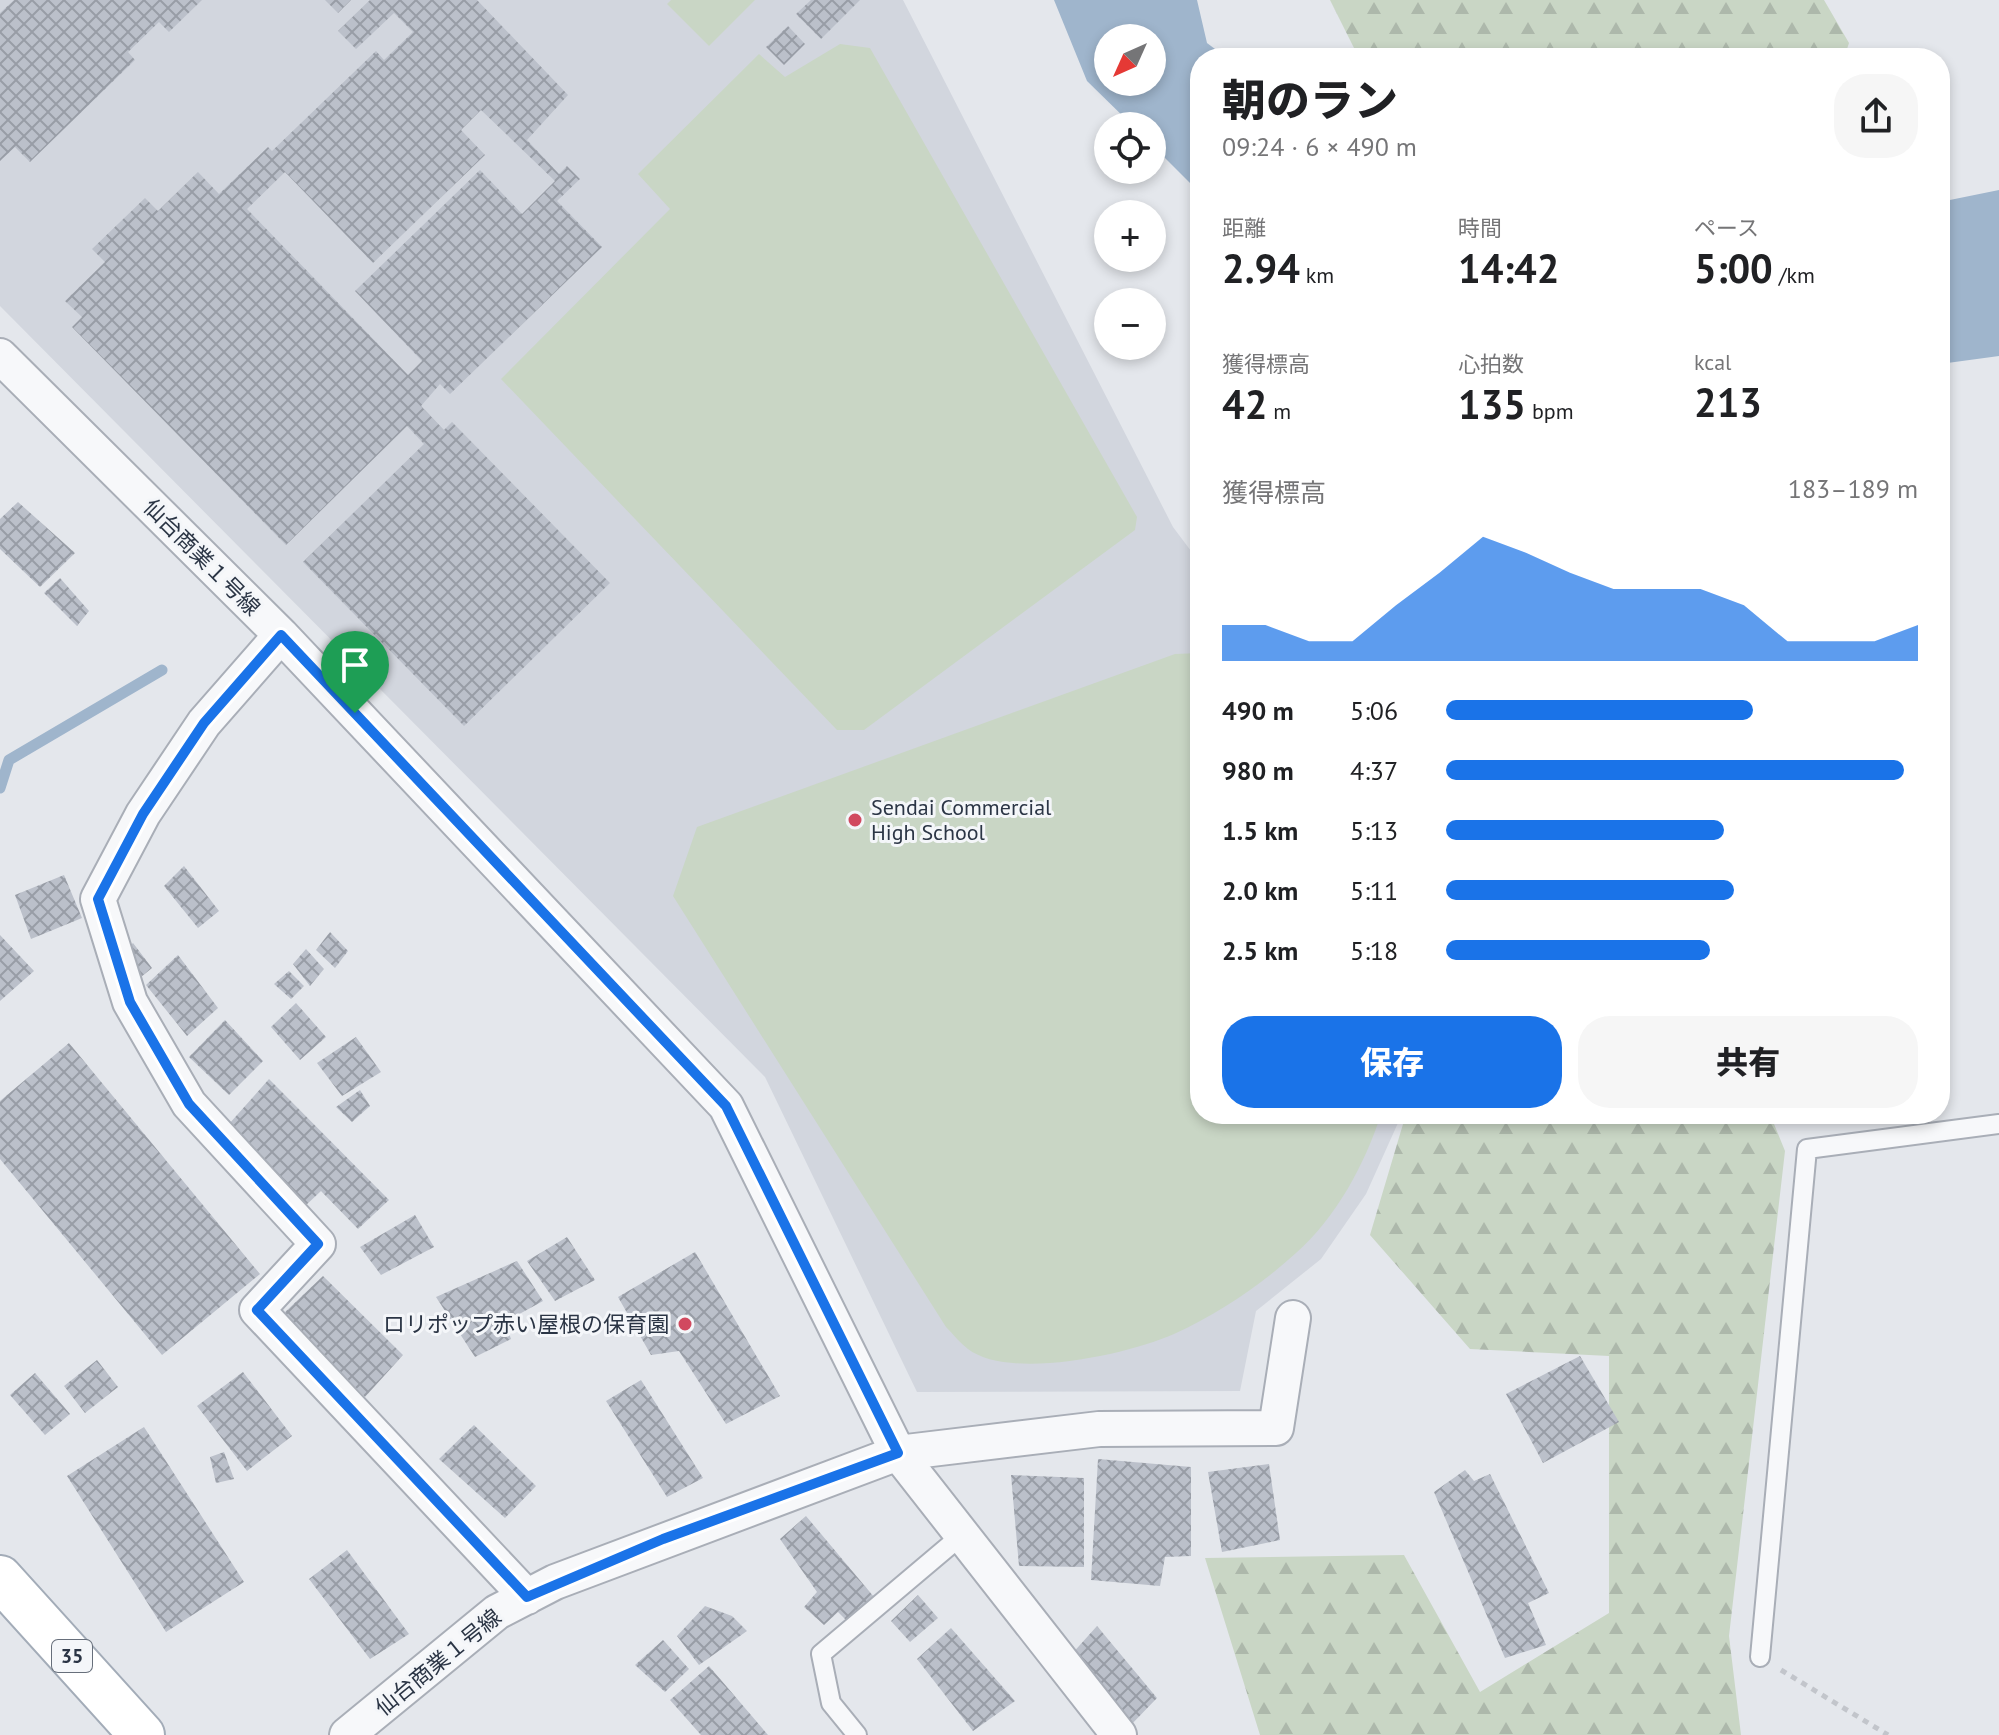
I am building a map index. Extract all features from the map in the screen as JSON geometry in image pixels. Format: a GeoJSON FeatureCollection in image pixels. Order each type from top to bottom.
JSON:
{"type":"FeatureCollection","features":[{"type":"Feature","properties":{"kind":"main road","name":"35"},"geometry":{"type":"LineString","coordinates":[[0,1578],[142,1735]]}},
{"type":"Feature","properties":{"kind":"street","name":"仙台商業１号線"},"geometry":{"type":"LineString","coordinates":[[0,356],[281,635],[726,1106],[898,1453],[663,1539],[497,1612],[347,1735]]}},
{"type":"Feature","properties":{"kind":"street"},"geometry":{"type":"LineString","coordinates":[[281,635],[204,723],[143,814],[98,899],[130,1002],[189,1104],[318,1244],[257,1310],[527,1597]]}},
{"type":"Feature","properties":{"kind":"street"},"geometry":{"type":"LineString","coordinates":[[898,1453],[1099,1429],[1276,1428],[1293,1318]]}},
{"type":"Feature","properties":{"kind":"street"},"geometry":{"type":"LineString","coordinates":[[898,1453],[1119,1735]]}},
{"type":"Feature","properties":{"kind":"lane"},"geometry":{"type":"LineString","coordinates":[[1760,1657],[1807,1149],[1999,1124]]}},
{"type":"Feature","properties":{"kind":"lane"},"geometry":{"type":"LineString","coordinates":[[857,1735],[831,1703],[821,1654],[962,1535]]}},
{"type":"Feature","properties":{"kind":"path"},"geometry":{"type":"LineString","coordinates":[[1760,1657],[1888,1735]]}},
{"type":"Feature","properties":{"kind":"shaded area","name":"Sendai Commercial High School"},"geometry":{"type":"Polygon","coordinates":[[[0,0],[903,0],[1173,527],[1190,550],[1190,1124],[1398,1124],[1366,1194],[1321,1259],[1256,1311],[1240,1391],[917,1392],[765,1077],[0,306],[0,0]]]}},
{"type":"Feature","properties":{"kind":"green space"},"geometry":{"type":"Polygon","coordinates":[[[671,0],[755,0],[709,46],[667,4],[671,0]]]}},
{"type":"Feature","properties":{"kind":"green space"},"geometry":{"type":"Polygon","coordinates":[[[1330,0],[1824,0],[1849,43],[1847,48],[1354,48],[1330,0]]]}},
{"type":"Feature","properties":{"kind":"green space"},"geometry":{"type":"Polygon","coordinates":[[[840,44],[870,48],[1137,517],[1135,530],[864,730],[837,730],[501,379],[670,209],[638,174],[759,54],[785,77],[840,44]]]}},
{"type":"Feature","properties":{"kind":"green space"},"geometry":{"type":"Polygon","coordinates":[[[1190,653],[1190,1124],[1377,1124],[1358,1171],[1324,1224],[1283,1265],[1223,1308],[1154,1342],[1100,1356],[1040,1364],[987,1358],[968,1349],[946,1327],[673,896],[697,827],[1175,654],[1190,653]]]}},
{"type":"Feature","properties":{"kind":"green space"},"geometry":{"type":"Polygon","coordinates":[[[1403,1124],[1774,1124],[1785,1151],[1729,1636],[1741,1735],[1260,1735],[1205,1558],[1404,1555],[1480,1692],[1609,1613],[1609,1356],[1470,1349],[1370,1235],[1403,1124]]]}},
{"type":"Feature","properties":{"kind":"water"},"geometry":{"type":"Polygon","coordinates":[[[1054,0],[1197,0],[1207,43],[1214,48],[1190,48],[1190,183],[1166,159],[1166,112],[1119,112],[1102,96],[1166,96],[1166,24],[1094,24],[1094,88],[1087,81],[1054,0]]]}},
{"type":"Feature","properties":{"kind":"water"},"geometry":{"type":"Polygon","coordinates":[[[1999,190],[1999,356],[1950,363],[1950,200],[1999,190]]]}},
{"type":"Feature","properties":{"kind":"building"},"geometry":{"type":"Polygon","coordinates":[[[14,0],[202,0],[169,32],[159,22],[128,52],[135,60],[30,162],[15,147],[0,161],[0,13],[14,0]]]}},
{"type":"Feature","properties":{"kind":"building"},"geometry":{"type":"Polygon","coordinates":[[[325,0],[351,0],[338,13],[325,0]]]}},
{"type":"Feature","properties":{"kind":"building"},"geometry":{"type":"Polygon","coordinates":[[[370,0],[477,0],[568,95],[527,140],[559,174],[567,166],[580,179],[557,201],[602,247],[450,394],[440,384],[421,406],[444,430],[452,422],[610,583],[464,726],[303,562],[424,444],[407,426],[286,545],[72,327],[82,317],[65,301],[105,262],[92,249],[145,198],[158,211],[198,172],[219,194],[268,147],[272,151],[376,51],[384,60],[413,32],[394,13],[356,49],[338,31],[370,0]],[[481,110],[461,130],[485,155],[373,263],[285,172],[247,209],[408,375],[422,361],[355,291],[480,170],[522,214],[555,181],[481,110]]]}},
{"type":"Feature","properties":{"kind":"building"},"geometry":{"type":"Polygon","coordinates":[[[811,0],[860,0],[821,39],[796,14],[811,0]]]}},
{"type":"Feature","properties":{"kind":"building"},"geometry":{"type":"Polygon","coordinates":[[[788,26],[805,44],[784,65],[766,47],[788,26]]]}},
{"type":"Feature","properties":{"kind":"building"},"geometry":{"type":"Polygon","coordinates":[[[18,502],[75,553],[40,587],[0,549],[0,519],[18,502]]]}},
{"type":"Feature","properties":{"kind":"building"},"geometry":{"type":"Polygon","coordinates":[[[60,578],[89,611],[77,626],[44,593],[60,578]]]}},
{"type":"Feature","properties":{"kind":"building"},"geometry":{"type":"Polygon","coordinates":[[[184,866],[219,911],[198,928],[164,886],[184,866]]]}},
{"type":"Feature","properties":{"kind":"building"},"geometry":{"type":"Polygon","coordinates":[[[64,875],[82,918],[31,939],[15,895],[64,875]]]}},
{"type":"Feature","properties":{"kind":"building"},"geometry":{"type":"Polygon","coordinates":[[[330,932],[348,951],[335,968],[316,950],[330,932]]]}},
{"type":"Feature","properties":{"kind":"building"},"geometry":{"type":"Polygon","coordinates":[[[0,935],[34,971],[0,1001],[0,935]]]}},
{"type":"Feature","properties":{"kind":"building"},"geometry":{"type":"Polygon","coordinates":[[[133,943],[152,968],[141,977],[123,952],[133,943]]]}},
{"type":"Feature","properties":{"kind":"building"},"geometry":{"type":"Polygon","coordinates":[[[306,949],[324,969],[310,986],[293,964],[306,949]]]}},
{"type":"Feature","properties":{"kind":"building"},"geometry":{"type":"Polygon","coordinates":[[[178,955],[218,1008],[187,1036],[146,985],[178,955]]]}},
{"type":"Feature","properties":{"kind":"building"},"geometry":{"type":"Polygon","coordinates":[[[289,971],[304,986],[291,999],[274,984],[289,971]]]}},
{"type":"Feature","properties":{"kind":"building"},"geometry":{"type":"Polygon","coordinates":[[[296,1003],[326,1037],[300,1060],[271,1027],[296,1003]]]}},
{"type":"Feature","properties":{"kind":"building"},"geometry":{"type":"Polygon","coordinates":[[[225,1020],[263,1061],[229,1095],[189,1057],[225,1020]]]}},
{"type":"Feature","properties":{"kind":"building"},"geometry":{"type":"Polygon","coordinates":[[[356,1037],[381,1072],[342,1096],[317,1063],[356,1037]]]}},
{"type":"Feature","properties":{"kind":"building"},"geometry":{"type":"Polygon","coordinates":[[[69,1043],[260,1274],[162,1355],[0,1159],[0,1101],[69,1043]]]}},
{"type":"Feature","properties":{"kind":"building"},"geometry":{"type":"Polygon","coordinates":[[[269,1079],[389,1200],[358,1229],[321,1191],[304,1207],[229,1124],[269,1079]]]}},
{"type":"Feature","properties":{"kind":"building"},"geometry":{"type":"Polygon","coordinates":[[[360,1090],[370,1106],[352,1122],[336,1107],[360,1090]]]}},
{"type":"Feature","properties":{"kind":"building"},"geometry":{"type":"Polygon","coordinates":[[[415,1215],[434,1247],[381,1275],[360,1247],[415,1215]]]}},
{"type":"Feature","properties":{"kind":"building"},"geometry":{"type":"Polygon","coordinates":[[[567,1237],[595,1280],[555,1301],[527,1261],[567,1237]]]}},
{"type":"Feature","properties":{"kind":"building","name":"ロリポップ赤い屋根の保育園"},"geometry":{"type":"Polygon","coordinates":[[[695,1252],[780,1396],[726,1424],[679,1351],[651,1355],[618,1297],[695,1252]]]}},
{"type":"Feature","properties":{"kind":"building"},"geometry":{"type":"Polygon","coordinates":[[[517,1261],[543,1301],[505,1322],[511,1339],[475,1357],[436,1297],[517,1261]]]}},
{"type":"Feature","properties":{"kind":"building"},"geometry":{"type":"Polygon","coordinates":[[[323,1276],[403,1355],[365,1397],[283,1314],[323,1276]]]}},
{"type":"Feature","properties":{"kind":"building"},"geometry":{"type":"Polygon","coordinates":[[[1580,1356],[1619,1422],[1543,1463],[1506,1394],[1580,1356]]]}},
{"type":"Feature","properties":{"kind":"building"},"geometry":{"type":"Polygon","coordinates":[[[97,1360],[118,1387],[85,1413],[64,1386],[97,1360]]]}},
{"type":"Feature","properties":{"kind":"building"},"geometry":{"type":"Polygon","coordinates":[[[243,1372],[292,1436],[247,1471],[197,1406],[243,1372]]]}},
{"type":"Feature","properties":{"kind":"building"},"geometry":{"type":"Polygon","coordinates":[[[35,1373],[70,1414],[45,1435],[10,1395],[35,1373]]]}},
{"type":"Feature","properties":{"kind":"building"},"geometry":{"type":"Polygon","coordinates":[[[641,1380],[703,1478],[667,1497],[606,1401],[641,1380]]]}},
{"type":"Feature","properties":{"kind":"building"},"geometry":{"type":"Polygon","coordinates":[[[474,1425],[536,1486],[505,1518],[439,1459],[474,1425]]]}},
{"type":"Feature","properties":{"kind":"building"},"geometry":{"type":"Polygon","coordinates":[[[144,1427],[244,1582],[166,1632],[67,1476],[144,1427]]]}},
{"type":"Feature","properties":{"kind":"building"},"geometry":{"type":"Polygon","coordinates":[[[224,1452],[234,1479],[216,1483],[210,1457],[224,1452]]]}},
{"type":"Feature","properties":{"kind":"building"},"geometry":{"type":"Polygon","coordinates":[[[1098,1459],[1191,1467],[1191,1556],[1165,1557],[1160,1586],[1091,1580],[1098,1459]]]}},
{"type":"Feature","properties":{"kind":"building"},"geometry":{"type":"Polygon","coordinates":[[[1269,1464],[1280,1540],[1222,1552],[1208,1472],[1269,1464]]]}},
{"type":"Feature","properties":{"kind":"building"},"geometry":{"type":"Polygon","coordinates":[[[1465,1470],[1474,1481],[1490,1474],[1549,1593],[1528,1603],[1546,1645],[1505,1658],[1434,1492],[1465,1470]]]}},
{"type":"Feature","properties":{"kind":"building"},"geometry":{"type":"Polygon","coordinates":[[[1011,1475],[1084,1478],[1084,1567],[1019,1566],[1011,1475]]]}},
{"type":"Feature","properties":{"kind":"building"},"geometry":{"type":"Polygon","coordinates":[[[806,1516],[874,1597],[846,1620],[838,1612],[824,1625],[804,1607],[817,1592],[780,1539],[806,1516]]]}},
{"type":"Feature","properties":{"kind":"building"},"geometry":{"type":"Polygon","coordinates":[[[347,1550],[409,1634],[370,1659],[309,1579],[347,1550]]]}},
{"type":"Feature","properties":{"kind":"building"},"geometry":{"type":"Polygon","coordinates":[[[918,1595],[938,1618],[910,1642],[891,1621],[918,1595]]]}},
{"type":"Feature","properties":{"kind":"building"},"geometry":{"type":"Polygon","coordinates":[[[705,1606],[732,1616],[747,1631],[699,1665],[677,1636],[705,1606]]]}},
{"type":"Feature","properties":{"kind":"building"},"geometry":{"type":"Polygon","coordinates":[[[1097,1626],[1157,1698],[1128,1728],[1070,1656],[1097,1626]]]}},
{"type":"Feature","properties":{"kind":"building"},"geometry":{"type":"Polygon","coordinates":[[[951,1628],[1015,1701],[973,1731],[917,1659],[951,1628]]]}},
{"type":"Feature","properties":{"kind":"building"},"geometry":{"type":"Polygon","coordinates":[[[663,1640],[689,1669],[665,1692],[635,1665],[663,1640]]]}},
{"type":"Feature","properties":{"kind":"building"},"geometry":{"type":"Polygon","coordinates":[[[709,1666],[768,1735],[701,1735],[670,1700],[709,1666]]]}},
{"type":"Feature","properties":{"kind":"waterway"},"geometry":{"type":"LineString","coordinates":[[0,788],[9,760],[162,670]]}},
{"type":"Feature","properties":{"kind":"place","name":"Sendai Commercial High School"},"geometry":{"type":"Point","coordinates":[855,820]}},
{"type":"Feature","properties":{"kind":"place","name":"ロリポップ赤い屋根の保育園"},"geometry":{"type":"Point","coordinates":[685,1324]}},
{"type":"Feature","properties":{"kind":"route"},"geometry":{"type":"LineString","coordinates":[[281,635],[355,713],[726,1106],[898,1453],[663,1539],[555,1582],[527,1597],[257,1310],[318,1244],[189,1104],[130,1002],[98,899],[143,814],[204,723],[281,635]]}}]}
